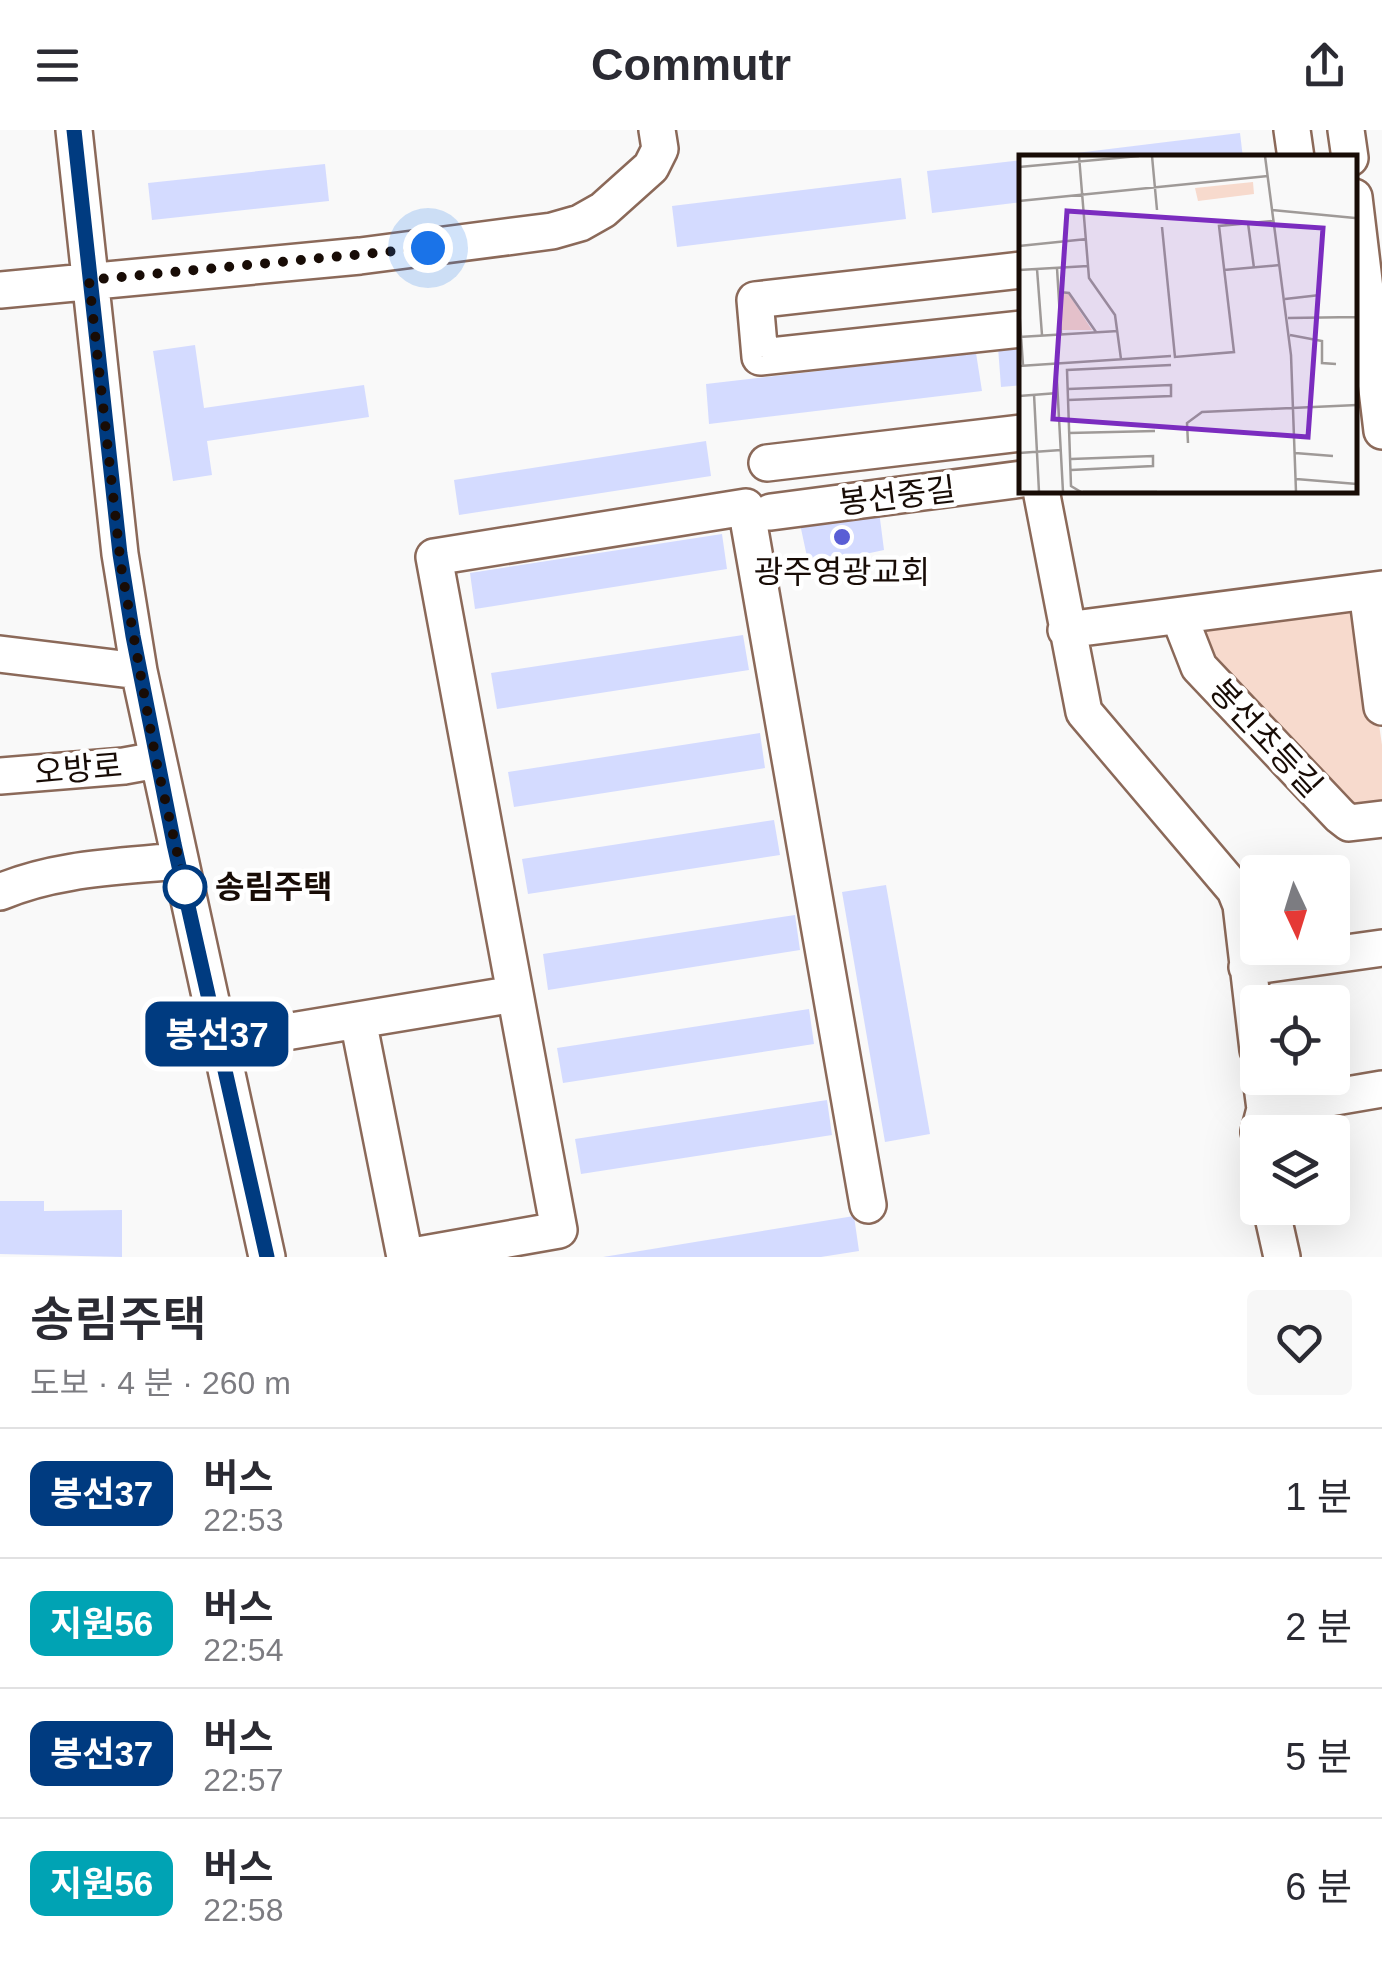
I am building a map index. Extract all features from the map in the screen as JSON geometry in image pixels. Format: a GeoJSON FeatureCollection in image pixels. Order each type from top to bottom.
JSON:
{"type":"FeatureCollection","features":[{"type":"Feature","properties":{"kind":"street"},"geometry":{"type":"LineString","coordinates":[[74,130],[120,554],[139,671],[268,1257]]}},
{"type":"Feature","properties":{"kind":"street"},"geometry":{"type":"LineString","coordinates":[[0,290],[360,256],[552,231],[580,223],[603,210],[652,167],[660,149],[657,130]]}},
{"type":"Feature","properties":{"kind":"street"},"geometry":{"type":"LineString","coordinates":[[1292,130],[1296,155]]}},
{"type":"Feature","properties":{"kind":"street"},"geometry":{"type":"LineString","coordinates":[[1346,130],[1350,155]]}},
{"type":"Feature","properties":{"kind":"street"},"geometry":{"type":"LineString","coordinates":[[1357,209],[1373,273],[1382,432],[1357,436]]}},
{"type":"Feature","properties":{"kind":"street"},"geometry":{"type":"LineString","coordinates":[[1019,270],[755,300],[760,357],[1019,329]]}},
{"type":"Feature","properties":{"kind":"street"},"geometry":{"type":"LineString","coordinates":[[766,464],[1019,433]]}},
{"type":"Feature","properties":{"kind":"street","name":"봉선중길"},"geometry":{"type":"LineString","coordinates":[[771,512],[1019,480]]}},
{"type":"Feature","properties":{"kind":"street"},"geometry":{"type":"LineString","coordinates":[[1041,492],[1078,695],[1089,721],[1235,890],[1241,905],[1249,985]]}},
{"type":"Feature","properties":{"kind":"street"},"geometry":{"type":"LineString","coordinates":[[358,1020],[406,1257],[558,1230],[434,557],[746,508],[868,1205]]}},
{"type":"Feature","properties":{"kind":"street"},"geometry":{"type":"LineString","coordinates":[[1066,630],[1375,590],[1382,707]]}},
{"type":"Feature","properties":{"kind":"street","name":"봉선초등길"},"geometry":{"type":"LineString","coordinates":[[1179,616],[1200,667],[1340,816],[1349,823],[1382,819]]}},
{"type":"Feature","properties":{"kind":"street"},"geometry":{"type":"LineString","coordinates":[[0,654],[139,671]]}},
{"type":"Feature","properties":{"kind":"street","name":"오방로"},"geometry":{"type":"LineString","coordinates":[[0,776],[156,760]]}},
{"type":"Feature","properties":{"kind":"street"},"geometry":{"type":"LineString","coordinates":[[0,892],[86,870],[178,861]]}},
{"type":"Feature","properties":{"kind":"street"},"geometry":{"type":"LineString","coordinates":[[1247,967],[1382,948]]}},
{"type":"Feature","properties":{"kind":"street"},"geometry":{"type":"LineString","coordinates":[[219,1043],[515,994]]}},
{"type":"Feature","properties":{"kind":"street"},"geometry":{"type":"LineString","coordinates":[[1262,1106],[1382,1089]]}},
{"type":"Feature","properties":{"kind":"street"},"geometry":{"type":"LineString","coordinates":[[1275,1225],[1282,1257]]}},
{"type":"Feature","properties":{"kind":"shaded area"},"geometry":{"type":"Polygon","coordinates":[[[1347,601],[1363,614],[1382,745],[1382,807],[1345,814],[1204,649],[1202,622],[1347,601]]]}},
{"type":"Feature","properties":{"kind":"building"},"geometry":{"type":"Polygon","coordinates":[[[1240,133],[1243,155],[1060,155],[1240,133]]]}},
{"type":"Feature","properties":{"kind":"building"},"geometry":{"type":"Polygon","coordinates":[[[1019,160],[1019,202],[932,213],[927,171],[1019,160]]]}},
{"type":"Feature","properties":{"kind":"building"},"geometry":{"type":"Polygon","coordinates":[[[325,164],[329,201],[152,220],[148,183],[325,164]]]}},
{"type":"Feature","properties":{"kind":"building"},"geometry":{"type":"Polygon","coordinates":[[[901,178],[906,219],[677,247],[672,206],[901,178]]]}},
{"type":"Feature","properties":{"kind":"building"},"geometry":{"type":"Polygon","coordinates":[[[195,345],[204,408],[364,385],[369,417],[207,441],[212,475],[173,481],[153,351],[195,345]]]}},
{"type":"Feature","properties":{"kind":"building"},"geometry":{"type":"Polygon","coordinates":[[[1019,345],[1019,385],[1001,387],[998,347],[1019,345]]]}},
{"type":"Feature","properties":{"kind":"building"},"geometry":{"type":"Polygon","coordinates":[[[976,353],[982,391],[709,424],[706,384],[976,353]]]}},
{"type":"Feature","properties":{"kind":"building"},"geometry":{"type":"Polygon","coordinates":[[[706,441],[711,476],[459,515],[454,480],[706,441]]]}},
{"type":"Feature","properties":{"kind":"building","name":"광주영광교회"},"geometry":{"type":"Polygon","coordinates":[[[879,511],[884,550],[809,566],[800,524],[879,511]]]}},
{"type":"Feature","properties":{"kind":"building"},"geometry":{"type":"Polygon","coordinates":[[[722,534],[727,569],[475,609],[470,573],[722,534]]]}},
{"type":"Feature","properties":{"kind":"building"},"geometry":{"type":"Polygon","coordinates":[[[743,635],[749,670],[497,709],[491,673],[743,635]]]}},
{"type":"Feature","properties":{"kind":"building"},"geometry":{"type":"Polygon","coordinates":[[[760,733],[765,768],[514,807],[508,772],[760,733]]]}},
{"type":"Feature","properties":{"kind":"building"},"geometry":{"type":"Polygon","coordinates":[[[774,820],[780,855],[528,894],[522,859],[774,820]]]}},
{"type":"Feature","properties":{"kind":"building"},"geometry":{"type":"Polygon","coordinates":[[[886,885],[930,1134],[885,1142],[842,892],[886,885]]]}},
{"type":"Feature","properties":{"kind":"building"},"geometry":{"type":"Polygon","coordinates":[[[795,915],[800,950],[548,990],[543,954],[795,915]]]}},
{"type":"Feature","properties":{"kind":"building"},"geometry":{"type":"Polygon","coordinates":[[[809,1009],[814,1044],[563,1083],[557,1048],[809,1009]]]}},
{"type":"Feature","properties":{"kind":"building"},"geometry":{"type":"Polygon","coordinates":[[[827,1100],[832,1135],[581,1174],[575,1139],[827,1100]]]}},
{"type":"Feature","properties":{"kind":"building"},"geometry":{"type":"Polygon","coordinates":[[[0,1201],[44,1201],[44,1211],[122,1210],[122,1257],[0,1254],[0,1201]]]}},
{"type":"Feature","properties":{"kind":"building"},"geometry":{"type":"Polygon","coordinates":[[[854,1216],[859,1251],[821,1257],[603,1257],[854,1216]]]}},
{"type":"Feature","properties":{"kind":"bus line","name":"봉선37"},"geometry":{"type":"LineString","coordinates":[[74,130],[120,554],[133,636],[174,844],[267,1257]]}},
{"type":"Feature","properties":{"kind":"place","name":"광주영광교회"},"geometry":{"type":"Point","coordinates":[842,537]}},
{"type":"Feature","properties":{"kind":"place","name":"송림주택"},"geometry":{"type":"Point","coordinates":[185,887]}},
{"type":"Feature","properties":{"kind":"route"},"geometry":{"type":"LineString","coordinates":[[185,887],[156,760],[121,566],[89,280],[428,248]]}}]}
